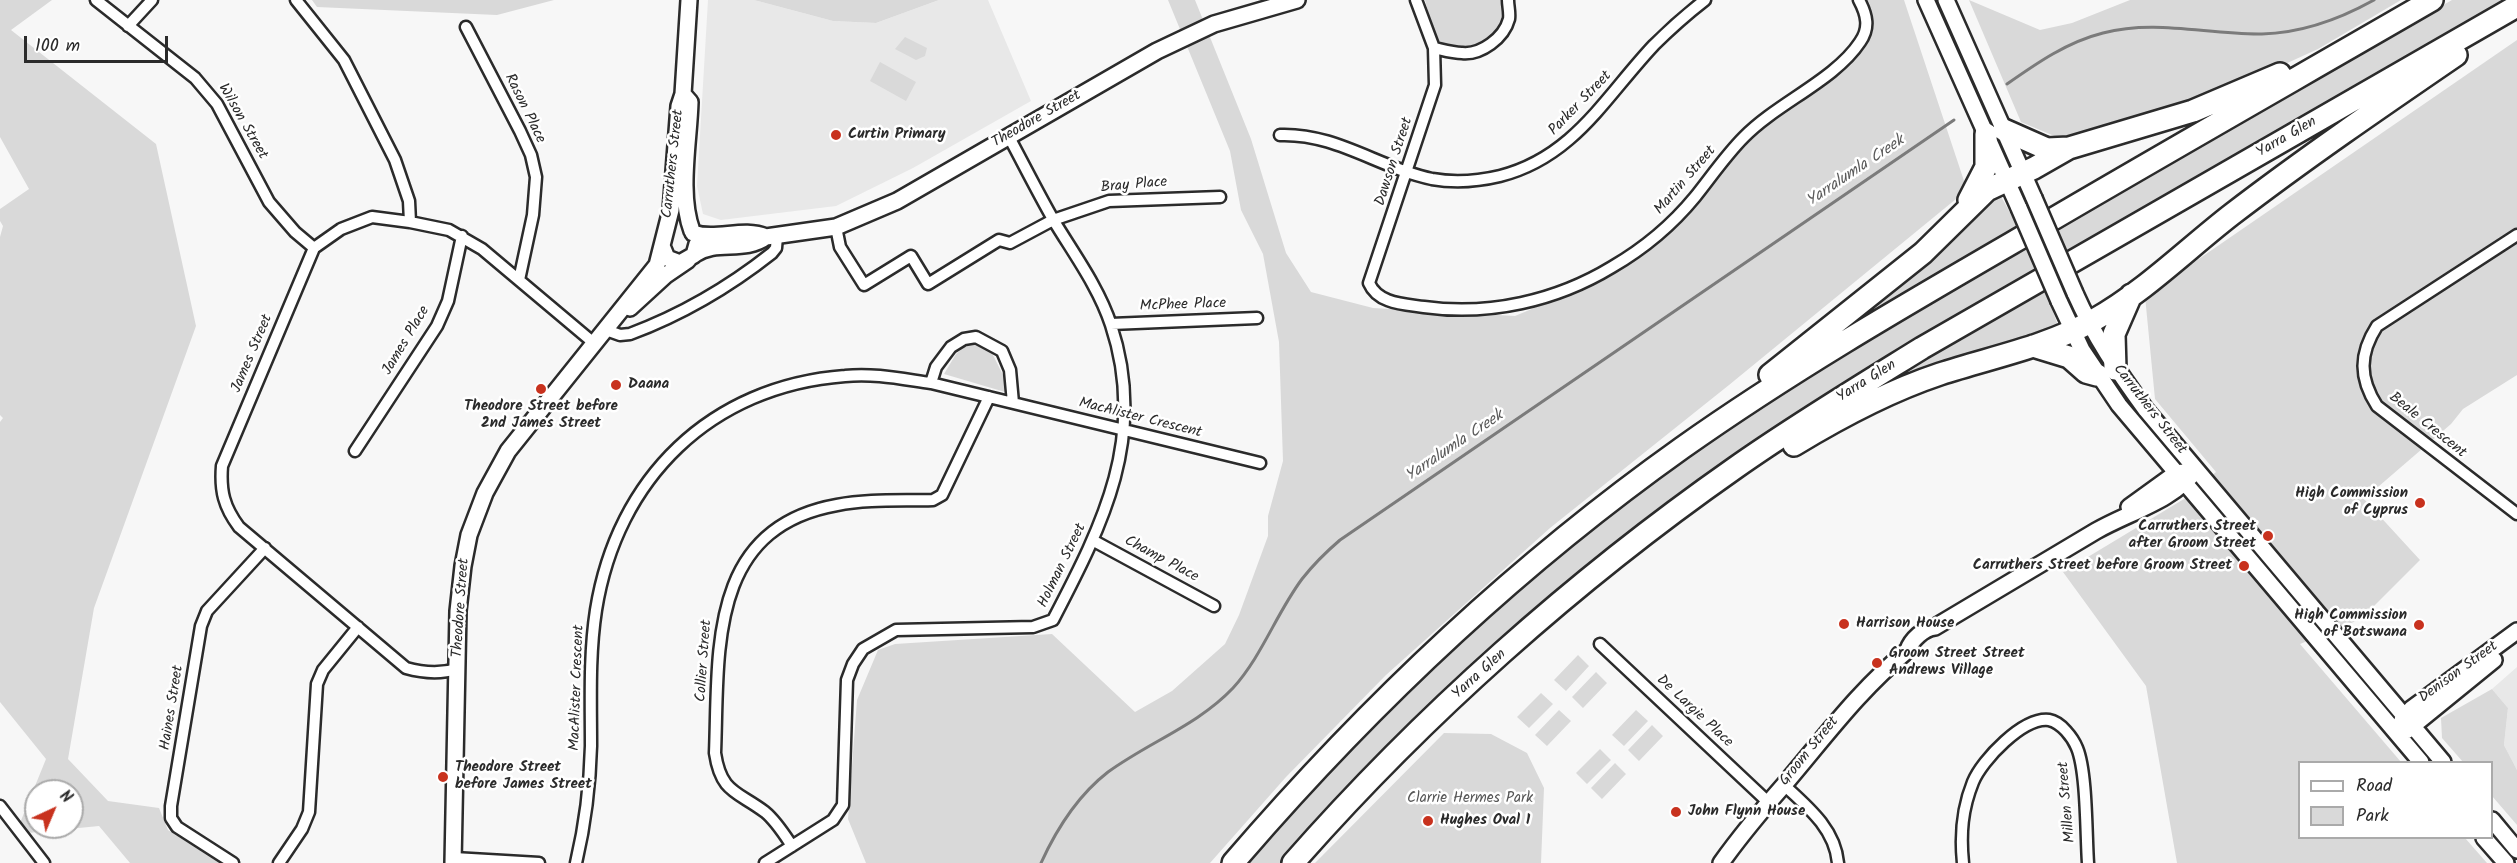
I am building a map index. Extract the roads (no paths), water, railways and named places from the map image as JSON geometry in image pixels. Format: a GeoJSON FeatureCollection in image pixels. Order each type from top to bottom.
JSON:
{"type":"FeatureCollection","features":[{"type":"Feature","properties":{"kind":"highway"},"geometry":{"type":"LineString","coordinates":[[1679,450],[1833,347],[2432,0]]}},
{"type":"Feature","properties":{"kind":"highway","name":"Yarra Glen"},"geometry":{"type":"LineString","coordinates":[[1293,863],[1364,785],[1427,723],[1525,634],[1637,541],[1735,468],[1856,387],[2517,6]]}},
{"type":"Feature","properties":{"kind":"highway"},"geometry":{"type":"LineString","coordinates":[[1427,723],[1633,555],[1705,502],[1779,454],[1856,410],[1896,391],[1938,375],[2033,346],[2081,327],[2131,294],[2322,147],[2517,15]]}},
{"type":"Feature","properties":{"kind":"highway"},"geometry":{"type":"LineString","coordinates":[[1233,863],[1365,720],[1461,628],[1568,536],[1679,450],[1788,359],[1923,253],[1987,190],[2069,148],[2193,111],[2368,37]]}},
{"type":"Feature","properties":{"kind":"highway"},"geometry":{"type":"LineString","coordinates":[[1958,219],[1979,184],[1995,132],[2047,149],[2069,148]]}},
{"type":"Feature","properties":{"kind":"highway"},"geometry":{"type":"LineString","coordinates":[[2033,346],[2069,357],[2086,372],[2106,372],[2114,334],[2131,294]]}},
{"type":"Feature","properties":{"kind":"main road","name":"Carruthers Street"},"geometry":{"type":"LineString","coordinates":[[663,240],[670,215],[679,106],[683,94],[689,0]]}},
{"type":"Feature","properties":{"kind":"main road","name":"Theodore Street"},"geometry":{"type":"LineString","coordinates":[[693,232],[710,236],[751,232],[771,236],[836,227],[897,201],[1157,51],[1214,24],[1297,0]]}},
{"type":"Feature","properties":{"kind":"main road","name":"Carruthers Street"},"geometry":{"type":"LineString","coordinates":[[1926,0],[1995,132],[2015,176],[2034,198],[2075,293],[2081,327]]}},
{"type":"Feature","properties":{"kind":"main road","name":"Carruthers Street"},"geometry":{"type":"LineString","coordinates":[[1946,0],[1995,132]]}},
{"type":"Feature","properties":{"kind":"main road","name":"Carruthers Street"},"geometry":{"type":"LineString","coordinates":[[683,94],[690,102],[686,194],[688,219],[693,232]]}},
{"type":"Feature","properties":{"kind":"main road","name":"Carruthers Street"},"geometry":{"type":"LineString","coordinates":[[2015,176],[2019,208],[2059,301],[2081,327],[2106,372],[2119,405],[2420,761]]}},
{"type":"Feature","properties":{"kind":"main road"},"geometry":{"type":"LineString","coordinates":[[678,226],[693,232],[698,243],[691,257],[680,263],[672,261],[665,255],[663,240],[678,226]]}},
{"type":"Feature","properties":{"kind":"main road","name":"Theodore Street"},"geometry":{"type":"LineString","coordinates":[[610,325],[666,276],[710,246],[747,245],[758,243],[771,236]]}},
{"type":"Feature","properties":{"kind":"main road","name":"Theodore Street"},"geometry":{"type":"LineString","coordinates":[[454,861],[458,611],[469,535],[485,493],[507,451],[595,344],[635,290],[656,267],[663,240]]}},
{"type":"Feature","properties":{"kind":"main road","name":"Carruthers Street"},"geometry":{"type":"LineString","coordinates":[[2106,372],[2196,470],[2382,691],[2414,715]]}},
{"type":"Feature","properties":{"kind":"main road"},"geometry":{"type":"LineString","coordinates":[[2146,494],[2158,467],[2159,458],[2156,449]]}},
{"type":"Feature","properties":{"kind":"main road","name":"Groom Street"},"geometry":{"type":"LineString","coordinates":[[2121,517],[2130,506],[2146,494],[2196,470]]}},
{"type":"Feature","properties":{"kind":"main road","name":"Groom Street"},"geometry":{"type":"LineString","coordinates":[[1721,863],[1768,802],[1865,688],[1908,650],[1910,643],[1929,628],[1935,627],[2121,517],[2136,513],[2181,478]]}},
{"type":"Feature","properties":{"kind":"main road","name":"Denison Street"},"geometry":{"type":"LineString","coordinates":[[2414,715],[2517,631]]}},
{"type":"Feature","properties":{"kind":"main road","name":"Denison Street"},"geometry":{"type":"LineString","coordinates":[[2414,715],[2517,643]]}},
{"type":"Feature","properties":{"kind":"main road"},"geometry":{"type":"LineString","coordinates":[[2381,716],[2414,715]]}},
{"type":"Feature","properties":{"kind":"main road"},"geometry":{"type":"LineString","coordinates":[[2408,748],[2414,715]]}},
{"type":"Feature","properties":{"kind":"main road"},"geometry":{"type":"LineString","coordinates":[[2414,715],[2438,757]]}},
{"type":"Feature","properties":{"kind":"main road"},"geometry":{"type":"LineString","coordinates":[[2493,821],[2517,850]]}},
{"type":"Feature","properties":{"kind":"main road"},"geometry":{"type":"LineString","coordinates":[[2486,839],[2506,863]]}},
{"type":"Feature","properties":{"kind":"street","name":"Wilson Street"},"geometry":{"type":"LineString","coordinates":[[96,0],[195,78],[207,91],[217,104],[269,202],[295,232],[314,248]]}},
{"type":"Feature","properties":{"kind":"street"},"geometry":{"type":"LineString","coordinates":[[128,26],[152,0]]}},
{"type":"Feature","properties":{"kind":"street"},"geometry":{"type":"LineString","coordinates":[[296,0],[344,60],[395,160],[409,201],[410,222]]}},
{"type":"Feature","properties":{"kind":"street","name":"Dawson Street"},"geometry":{"type":"LineString","coordinates":[[1369,283],[1408,172],[1435,85],[1434,48],[1416,0]]}},
{"type":"Feature","properties":{"kind":"street"},"geometry":{"type":"LineString","coordinates":[[1434,48],[1464,54],[1490,45],[1502,33],[1509,19],[1508,0]]}},
{"type":"Feature","properties":{"kind":"street","name":"Parker Street"},"geometry":{"type":"LineString","coordinates":[[1280,135],[1304,134],[1332,142],[1432,179],[1483,180],[1510,173],[1556,152],[1599,111],[1653,46],[1705,0]]}},
{"type":"Feature","properties":{"kind":"street","name":"Martin Street"},"geometry":{"type":"LineString","coordinates":[[1369,283],[1379,297],[1404,304],[1440,309],[1476,310],[1537,301],[1611,268],[1665,228],[1693,199],[1744,137],[1767,116],[1825,75],[1859,43],[1866,30],[1866,14],[1859,0]]}},
{"type":"Feature","properties":{"kind":"street","name":"Rason Place"},"geometry":{"type":"LineString","coordinates":[[466,27],[520,131],[531,155],[536,177],[533,215],[519,280]]}},
{"type":"Feature","properties":{"kind":"street","name":"Holman Street"},"geometry":{"type":"LineString","coordinates":[[765,863],[833,820],[843,805],[847,680],[853,664],[863,649],[896,630],[1033,627],[1053,620],[1094,541],[1114,486],[1120,460],[1124,395],[1111,324],[1084,270],[1053,220],[1009,137]]}},
{"type":"Feature","properties":{"kind":"street","name":"Bray Place"},"geometry":{"type":"LineString","coordinates":[[836,227],[840,248],[864,285],[911,256],[928,284],[999,240],[1010,243],[1053,220],[1109,201],[1220,196]]}},
{"type":"Feature","properties":{"kind":"street"},"geometry":{"type":"LineString","coordinates":[[314,248],[341,229],[372,218],[441,228],[462,236],[482,249],[595,344]]}},
{"type":"Feature","properties":{"kind":"street","name":"Beale Crescent"},"geometry":{"type":"LineString","coordinates":[[2517,235],[2377,326],[2368,341],[2363,357],[2363,377],[2377,406],[2517,514]]}},
{"type":"Feature","properties":{"kind":"street","name":"James Place"},"geometry":{"type":"LineString","coordinates":[[355,451],[437,326],[448,301],[462,236]]}},
{"type":"Feature","properties":{"kind":"street"},"geometry":{"type":"LineString","coordinates":[[610,325],[621,335],[630,334],[698,303],[743,275],[772,253],[776,248],[771,236]]}},
{"type":"Feature","properties":{"kind":"street","name":"James Street"},"geometry":{"type":"LineString","coordinates":[[314,248],[222,466],[220,482],[223,500],[239,527],[406,668],[421,672],[443,673],[457,669]]}},
{"type":"Feature","properties":{"kind":"street","name":"McPhee Place"},"geometry":{"type":"LineString","coordinates":[[1111,324],[1257,318]]}},
{"type":"Feature","properties":{"kind":"street"},"geometry":{"type":"LineString","coordinates":[[931,383],[936,367],[951,347],[964,339],[976,337],[1002,351],[1010,370],[1013,403]]}},
{"type":"Feature","properties":{"kind":"street","name":"MacAlister Crescent"},"geometry":{"type":"LineString","coordinates":[[576,863],[584,830],[591,749],[591,656],[596,610],[617,535],[643,489],[662,463],[693,433],[728,409],[767,391],[808,380],[847,375],[883,376],[931,383],[1260,463]]}},
{"type":"Feature","properties":{"kind":"street","name":"Collier Street"},"geometry":{"type":"LineString","coordinates":[[792,846],[782,830],[766,813],[740,797],[724,783],[717,771],[715,753],[718,654],[722,619],[730,592],[748,558],[768,536],[791,520],[809,512],[836,505],[863,501],[933,500],[942,495],[951,482],[989,397]]}},
{"type":"Feature","properties":{"kind":"street","name":"Champ Place"},"geometry":{"type":"LineString","coordinates":[[1094,541],[1214,606]]}},
{"type":"Feature","properties":{"kind":"street","name":"Haines Street"},"geometry":{"type":"LineString","coordinates":[[233,863],[177,827],[171,818],[171,806],[201,626],[207,611],[264,548]]}},
{"type":"Feature","properties":{"kind":"street"},"geometry":{"type":"LineString","coordinates":[[279,863],[302,829],[309,812],[317,684],[323,670],[358,627]]}},
{"type":"Feature","properties":{"kind":"street","name":"De Largie Place"},"geometry":{"type":"LineString","coordinates":[[1600,644],[1768,802]]}},
{"type":"Feature","properties":{"kind":"street","name":"Millen Street"},"geometry":{"type":"LineString","coordinates":[[1963,863],[1961,827],[1966,800],[1974,779],[1998,747],[2026,727],[2047,720],[2057,723],[2078,749],[2082,772],[2088,863]]}},
{"type":"Feature","properties":{"kind":"street"},"geometry":{"type":"LineString","coordinates":[[1784,785],[1826,827],[1837,852],[1838,863]]}},
{"type":"Feature","properties":{"kind":"street"},"geometry":{"type":"LineString","coordinates":[[0,806],[44,863]]}},
{"type":"Feature","properties":{"kind":"street"},"geometry":{"type":"LineString","coordinates":[[454,861],[539,863]]}},
{"type":"Feature","properties":{"kind":"waterway","name":"Yarralumla Creek"},"geometry":{"type":"LineString","coordinates":[[2007,84],[2065,48],[2103,33],[2143,27],[2242,34],[2277,33],[2320,24],[2374,0]]}},
{"type":"Feature","properties":{"kind":"waterway","name":"Yarralumla Creek"},"geometry":{"type":"LineString","coordinates":[[1041,863],[1069,813],[1097,781],[1124,761],[1204,713],[1233,688],[1261,649],[1284,606],[1302,579],[1340,540],[1954,120]]}},
{"type":"Feature","properties":{"kind":"place","name":"Curtin Primary"},"geometry":{"type":"Point","coordinates":[836,135]}},
{"type":"Feature","properties":{"kind":"place","name":"Daana"},"geometry":{"type":"Point","coordinates":[616,385]}},
{"type":"Feature","properties":{"kind":"place","name":"Theodore Street before 2nd James Street"},"geometry":{"type":"Point","coordinates":[541,389]}},
{"type":"Feature","properties":{"kind":"place","name":"High Commission of Cyprus"},"geometry":{"type":"Point","coordinates":[2420,503]}},
{"type":"Feature","properties":{"kind":"place","name":"Carruthers Street after Groom Street"},"geometry":{"type":"Point","coordinates":[2268,536]}},
{"type":"Feature","properties":{"kind":"place","name":"Carruthers Street before Groom Street"},"geometry":{"type":"Point","coordinates":[2244,566]}},
{"type":"Feature","properties":{"kind":"place","name":"Harrison House"},"geometry":{"type":"Point","coordinates":[1844,624]}},
{"type":"Feature","properties":{"kind":"place","name":"High Commission of Botswana"},"geometry":{"type":"Point","coordinates":[2419,625]}},
{"type":"Feature","properties":{"kind":"place","name":"Groom Street Street Andrews Village"},"geometry":{"type":"Point","coordinates":[1877,663]}},
{"type":"Feature","properties":{"kind":"place","name":"Theodore Street before James Street"},"geometry":{"type":"Point","coordinates":[443,777]}},
{"type":"Feature","properties":{"kind":"place","name":"John Flynn House"},"geometry":{"type":"Point","coordinates":[1676,812]}},
{"type":"Feature","properties":{"kind":"place","name":"Hughes Oval 1"},"geometry":{"type":"Point","coordinates":[1428,821]}},
{"type":"Feature","properties":{"kind":"park label","name":"Clarrie Hermes Park"},"geometry":{"type":"Point","coordinates":[1470,799]}}]}
